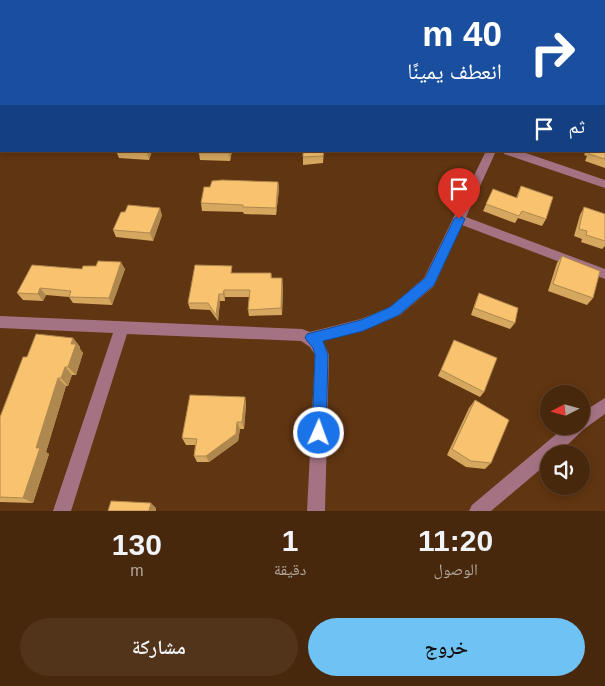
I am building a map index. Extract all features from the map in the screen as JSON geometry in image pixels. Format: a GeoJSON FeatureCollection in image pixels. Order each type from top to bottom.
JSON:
{"type":"FeatureCollection","features":[{"type":"Feature","properties":{"kind":"street"},"geometry":{"type":"LineString","coordinates":[[311,338],[363,325],[395,311],[429,282],[491,152]]}},
{"type":"Feature","properties":{"kind":"street"},"geometry":{"type":"LineString","coordinates":[[511,152],[605,184]]}},
{"type":"Feature","properties":{"kind":"street"},"geometry":{"type":"LineString","coordinates":[[459,219],[605,274]]}},
{"type":"Feature","properties":{"kind":"street"},"geometry":{"type":"LineString","coordinates":[[0,322],[302,335],[311,338],[318,345],[322,355],[316,511]]}},
{"type":"Feature","properties":{"kind":"street"},"geometry":{"type":"LineString","coordinates":[[62,511],[122,328]]}},
{"type":"Feature","properties":{"kind":"street"},"geometry":{"type":"LineString","coordinates":[[590,416],[605,405]]}},
{"type":"Feature","properties":{"kind":"street"},"geometry":{"type":"LineString","coordinates":[[478,511],[567,435]]}},
{"type":"Feature","properties":{"kind":"building"},"geometry":{"type":"Polygon","coordinates":[[[199,152],[229,152],[229,153],[199,152]]]}},
{"type":"Feature","properties":{"kind":"building"},"geometry":{"type":"Polygon","coordinates":[[[303,152],[324,152],[323,156],[303,157],[303,152]]]}},
{"type":"Feature","properties":{"kind":"building"},"geometry":{"type":"Polygon","coordinates":[[[590,152],[605,152],[605,159],[589,154],[590,152]]]}},
{"type":"Feature","properties":{"kind":"building"},"geometry":{"type":"Polygon","coordinates":[[[212,181],[278,182],[276,208],[201,203],[204,187],[210,187],[212,181]]]}},
{"type":"Feature","properties":{"kind":"building"},"geometry":{"type":"Polygon","coordinates":[[[521,186],[553,197],[546,219],[522,211],[519,216],[486,204],[493,189],[517,198],[521,186]]]}},
{"type":"Feature","properties":{"kind":"building"},"geometry":{"type":"Polygon","coordinates":[[[128,205],[160,208],[150,233],[113,230],[121,212],[125,212],[128,205]]]}},
{"type":"Feature","properties":{"kind":"building"},"geometry":{"type":"Polygon","coordinates":[[[584,207],[605,214],[605,241],[586,235],[587,231],[579,229],[584,207]]]}},
{"type":"Feature","properties":{"kind":"building"},"geometry":{"type":"Polygon","coordinates":[[[562,256],[600,271],[593,298],[553,284],[562,256]]]}},
{"type":"Feature","properties":{"kind":"building"},"geometry":{"type":"Polygon","coordinates":[[[98,261],[121,262],[109,298],[69,297],[71,291],[40,288],[38,294],[17,293],[32,265],[82,269],[83,266],[96,266],[98,261]]]}},
{"type":"Feature","properties":{"kind":"building"},"geometry":{"type":"Polygon","coordinates":[[[195,265],[232,266],[231,273],[271,273],[271,278],[282,278],[281,308],[248,310],[250,290],[224,290],[223,294],[219,294],[216,315],[208,303],[188,303],[195,265]]]}},
{"type":"Feature","properties":{"kind":"building"},"geometry":{"type":"Polygon","coordinates":[[[479,293],[518,308],[515,323],[474,308],[479,293]]]}},
{"type":"Feature","properties":{"kind":"building"},"geometry":{"type":"Polygon","coordinates":[[[36,334],[73,338],[71,344],[76,344],[68,367],[65,367],[61,378],[58,378],[36,448],[40,448],[23,498],[0,497],[0,417],[23,357],[27,357],[36,334]]]}},
{"type":"Feature","properties":{"kind":"building"},"geometry":{"type":"Polygon","coordinates":[[[454,340],[497,358],[484,392],[441,370],[454,340]]]}},
{"type":"Feature","properties":{"kind":"building"},"geometry":{"type":"Polygon","coordinates":[[[190,395],[245,397],[242,422],[237,422],[236,434],[206,456],[194,456],[197,439],[182,438],[190,395]]]}},
{"type":"Feature","properties":{"kind":"building"},"geometry":{"type":"Polygon","coordinates":[[[475,400],[509,420],[491,463],[471,461],[452,449],[475,400]]]}},
{"type":"Feature","properties":{"kind":"building"},"geometry":{"type":"Polygon","coordinates":[[[111,501],[151,503],[149,511],[108,511],[111,501]]]}},
{"type":"Feature","properties":{"kind":"route"},"geometry":{"type":"LineString","coordinates":[[319,433],[322,355],[318,345],[311,338],[363,325],[395,311],[429,282],[459,219]]}}]}
